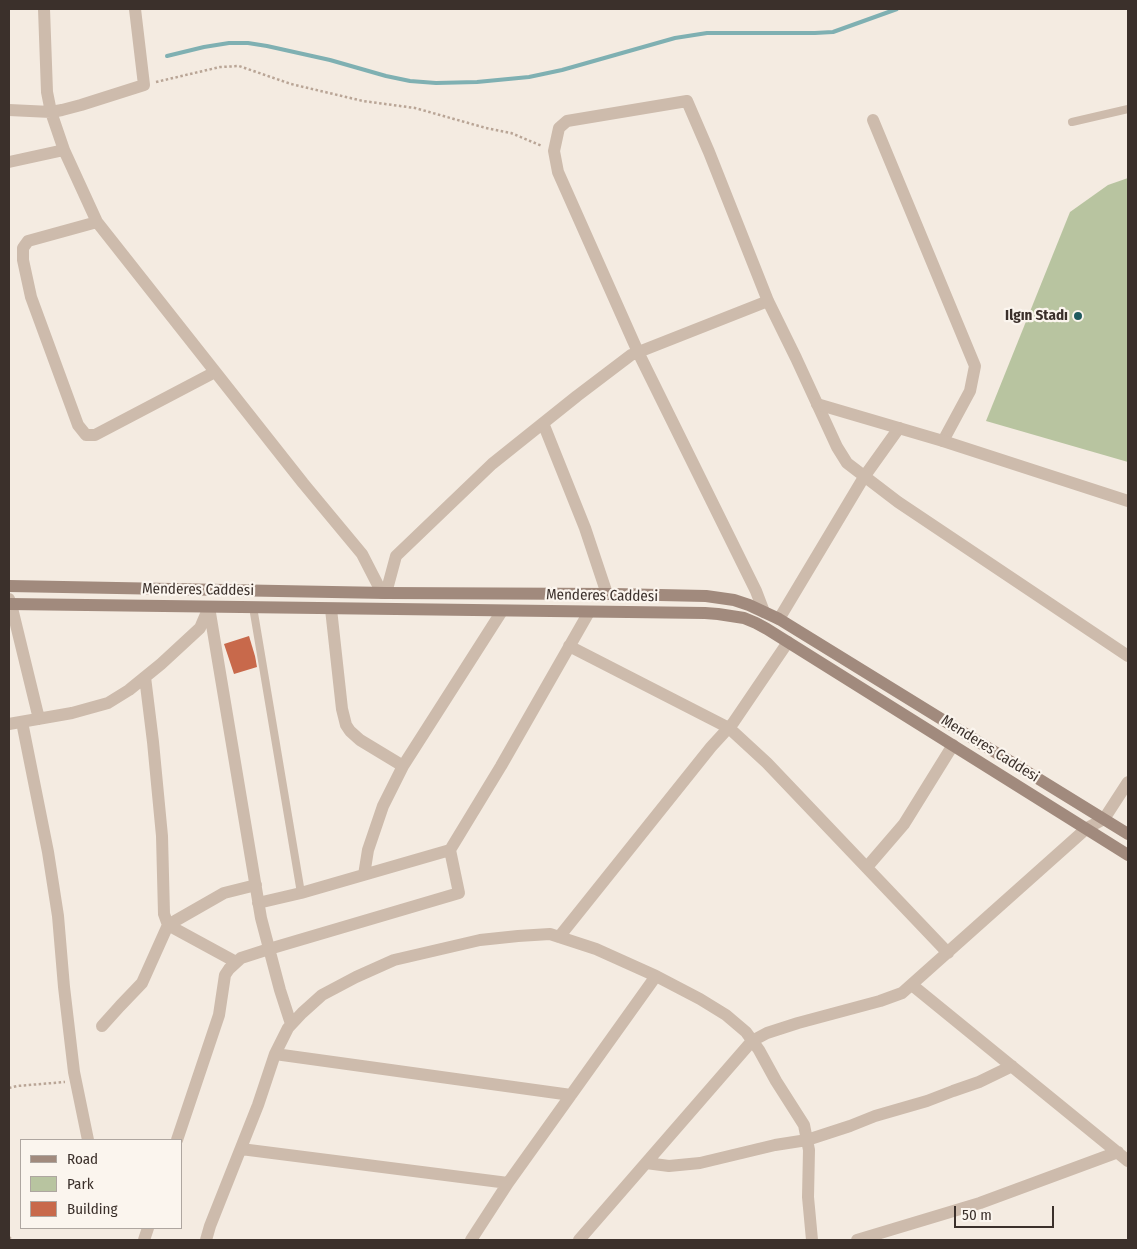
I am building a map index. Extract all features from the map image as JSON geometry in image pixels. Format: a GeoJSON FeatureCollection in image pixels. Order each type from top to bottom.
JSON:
{"type":"FeatureCollection","features":[{"type":"Feature","properties":{"kind":"main road","name":"Menderes Caddesi"},"geometry":{"type":"LineString","coordinates":[[9,586],[384,593],[607,594],[706,596],[734,600],[779,619],[1128,834]]}},
{"type":"Feature","properties":{"kind":"main road","name":"Menderes Caddesi"},"geometry":{"type":"LineString","coordinates":[[10,602],[209,607],[705,614],[744,618],[788,642],[1128,855]]}},
{"type":"Feature","properties":{"kind":"street"},"geometry":{"type":"LineString","coordinates":[[44,9],[47,92],[51,112],[64,150],[97,222],[362,554],[384,593]]}},
{"type":"Feature","properties":{"kind":"street"},"geometry":{"type":"LineString","coordinates":[[9,110],[51,112],[81,105],[144,85],[135,9]]}},
{"type":"Feature","properties":{"kind":"street"},"geometry":{"type":"LineString","coordinates":[[764,612],[756,591],[638,352],[558,172],[554,151],[559,128],[568,121],[687,101],[768,301],[837,447],[847,463],[898,502],[1128,656]]}},
{"type":"Feature","properties":{"kind":"street"},"geometry":{"type":"LineString","coordinates":[[873,120],[975,366],[970,391],[943,441]]}},
{"type":"Feature","properties":{"kind":"street"},"geometry":{"type":"LineString","coordinates":[[9,162],[64,150]]}},
{"type":"Feature","properties":{"kind":"street"},"geometry":{"type":"LineString","coordinates":[[97,222],[28,240],[23,248],[23,260],[32,297],[78,425],[86,435],[95,435],[215,372]]}},
{"type":"Feature","properties":{"kind":"street"},"geometry":{"type":"LineString","coordinates":[[384,593],[396,556],[492,464],[631,355],[768,301]]}},
{"type":"Feature","properties":{"kind":"street"},"geometry":{"type":"LineString","coordinates":[[817,404],[943,441],[1128,501]]}},
{"type":"Feature","properties":{"kind":"street"},"geometry":{"type":"LineString","coordinates":[[543,423],[585,528],[607,594]]}},
{"type":"Feature","properties":{"kind":"street"},"geometry":{"type":"LineString","coordinates":[[779,619],[864,477],[899,428]]}},
{"type":"Feature","properties":{"kind":"street"},"geometry":{"type":"LineString","coordinates":[[10,602],[39,720]]}},
{"type":"Feature","properties":{"kind":"street"},"geometry":{"type":"LineString","coordinates":[[9,724],[72,713],[108,702],[129,690],[200,628],[209,607]]}},
{"type":"Feature","properties":{"kind":"street"},"geometry":{"type":"LineString","coordinates":[[209,607],[258,903],[280,990],[292,1024]]}},
{"type":"Feature","properties":{"kind":"street"},"geometry":{"type":"LineString","coordinates":[[331,609],[342,709],[346,725],[360,740],[403,766]]}},
{"type":"Feature","properties":{"kind":"street"},"geometry":{"type":"LineString","coordinates":[[364,875],[368,850],[383,806],[403,766],[502,611]]}},
{"type":"Feature","properties":{"kind":"street"},"geometry":{"type":"LineString","coordinates":[[258,903],[301,893],[450,850],[501,766],[589,612]]}},
{"type":"Feature","properties":{"kind":"street"},"geometry":{"type":"LineString","coordinates":[[559,937],[711,747],[729,728],[788,642]]}},
{"type":"Feature","properties":{"kind":"street"},"geometry":{"type":"LineString","coordinates":[[569,646],[729,728],[767,763],[948,953]]}},
{"type":"Feature","properties":{"kind":"street"},"geometry":{"type":"LineString","coordinates":[[145,677],[162,836],[164,914],[168,925],[236,962]]}},
{"type":"Feature","properties":{"kind":"street"},"geometry":{"type":"LineString","coordinates":[[22,722],[48,852],[58,916],[64,987],[76,1081],[88,1139]]}},
{"type":"Feature","properties":{"kind":"street"},"geometry":{"type":"LineString","coordinates":[[867,867],[904,824],[954,745]]}},
{"type":"Feature","properties":{"kind":"street"},"geometry":{"type":"LineString","coordinates":[[579,1240],[752,1040],[798,1023],[880,1001],[902,993],[1087,828],[1104,819],[1128,782]]}},
{"type":"Feature","properties":{"kind":"street"},"geometry":{"type":"LineString","coordinates":[[177,1139],[219,1015],[225,975],[229,969],[241,958],[459,893],[450,850]]}},
{"type":"Feature","properties":{"kind":"street"},"geometry":{"type":"LineString","coordinates":[[102,1026],[142,983],[168,925],[224,893],[256,884]]}},
{"type":"Feature","properties":{"kind":"street"},"geometry":{"type":"LineString","coordinates":[[206,1240],[258,1105],[275,1054],[288,1028],[322,995],[394,960],[480,940],[550,934],[596,949],[656,976],[726,1015],[746,1032],[759,1050],[804,1125],[809,1150],[808,1197],[812,1240]]}},
{"type":"Feature","properties":{"kind":"street"},"geometry":{"type":"LineString","coordinates":[[471,1240],[508,1183],[656,976]]}},
{"type":"Feature","properties":{"kind":"street"},"geometry":{"type":"LineString","coordinates":[[912,985],[1123,1156]]}},
{"type":"Feature","properties":{"kind":"street"},"geometry":{"type":"LineString","coordinates":[[275,1054],[571,1095]]}},
{"type":"Feature","properties":{"kind":"street"},"geometry":{"type":"LineString","coordinates":[[646,1163],[669,1166],[700,1163],[807,1140],[980,1082],[1012,1066]]}},
{"type":"Feature","properties":{"kind":"street"},"geometry":{"type":"LineString","coordinates":[[241,1149],[508,1183]]}},
{"type":"Feature","properties":{"kind":"street"},"geometry":{"type":"LineString","coordinates":[[857,1240],[980,1203],[1123,1156]]}},
{"type":"Feature","properties":{"kind":"lane"},"geometry":{"type":"LineString","coordinates":[[1072,122],[1128,109]]}},
{"type":"Feature","properties":{"kind":"lane"},"geometry":{"type":"LineString","coordinates":[[253,607],[301,893]]}},
{"type":"Feature","properties":{"kind":"path"},"geometry":{"type":"LineString","coordinates":[[144,85],[220,67],[239,66],[291,84],[363,101],[415,108],[510,133],[554,151]]}},
{"type":"Feature","properties":{"kind":"path"},"geometry":{"type":"LineString","coordinates":[[9,1088],[76,1081]]}},
{"type":"Feature","properties":{"kind":"path"},"geometry":{"type":"LineString","coordinates":[[9,1237],[12,1240]]}},
{"type":"Feature","properties":{"kind":"green space","name":"Ilgın Stadı"},"geometry":{"type":"Polygon","coordinates":[[[1128,178],[1128,462],[986,421],[1070,212],[1108,185],[1128,178]]]}},
{"type":"Feature","properties":{"kind":"building"},"geometry":{"type":"Polygon","coordinates":[[[249,636],[257,667],[234,674],[224,644],[249,636]]]}},
{"type":"Feature","properties":{"kind":"waterway"},"geometry":{"type":"LineString","coordinates":[[167,56],[204,47],[229,43],[248,43],[330,60],[410,81],[436,83],[477,82],[529,77],[562,70],[675,38],[707,33],[833,32],[897,9]]}},
{"type":"Feature","properties":{"kind":"place","name":"Ilgın Stadı"},"geometry":{"type":"Point","coordinates":[1078,316]}}]}
